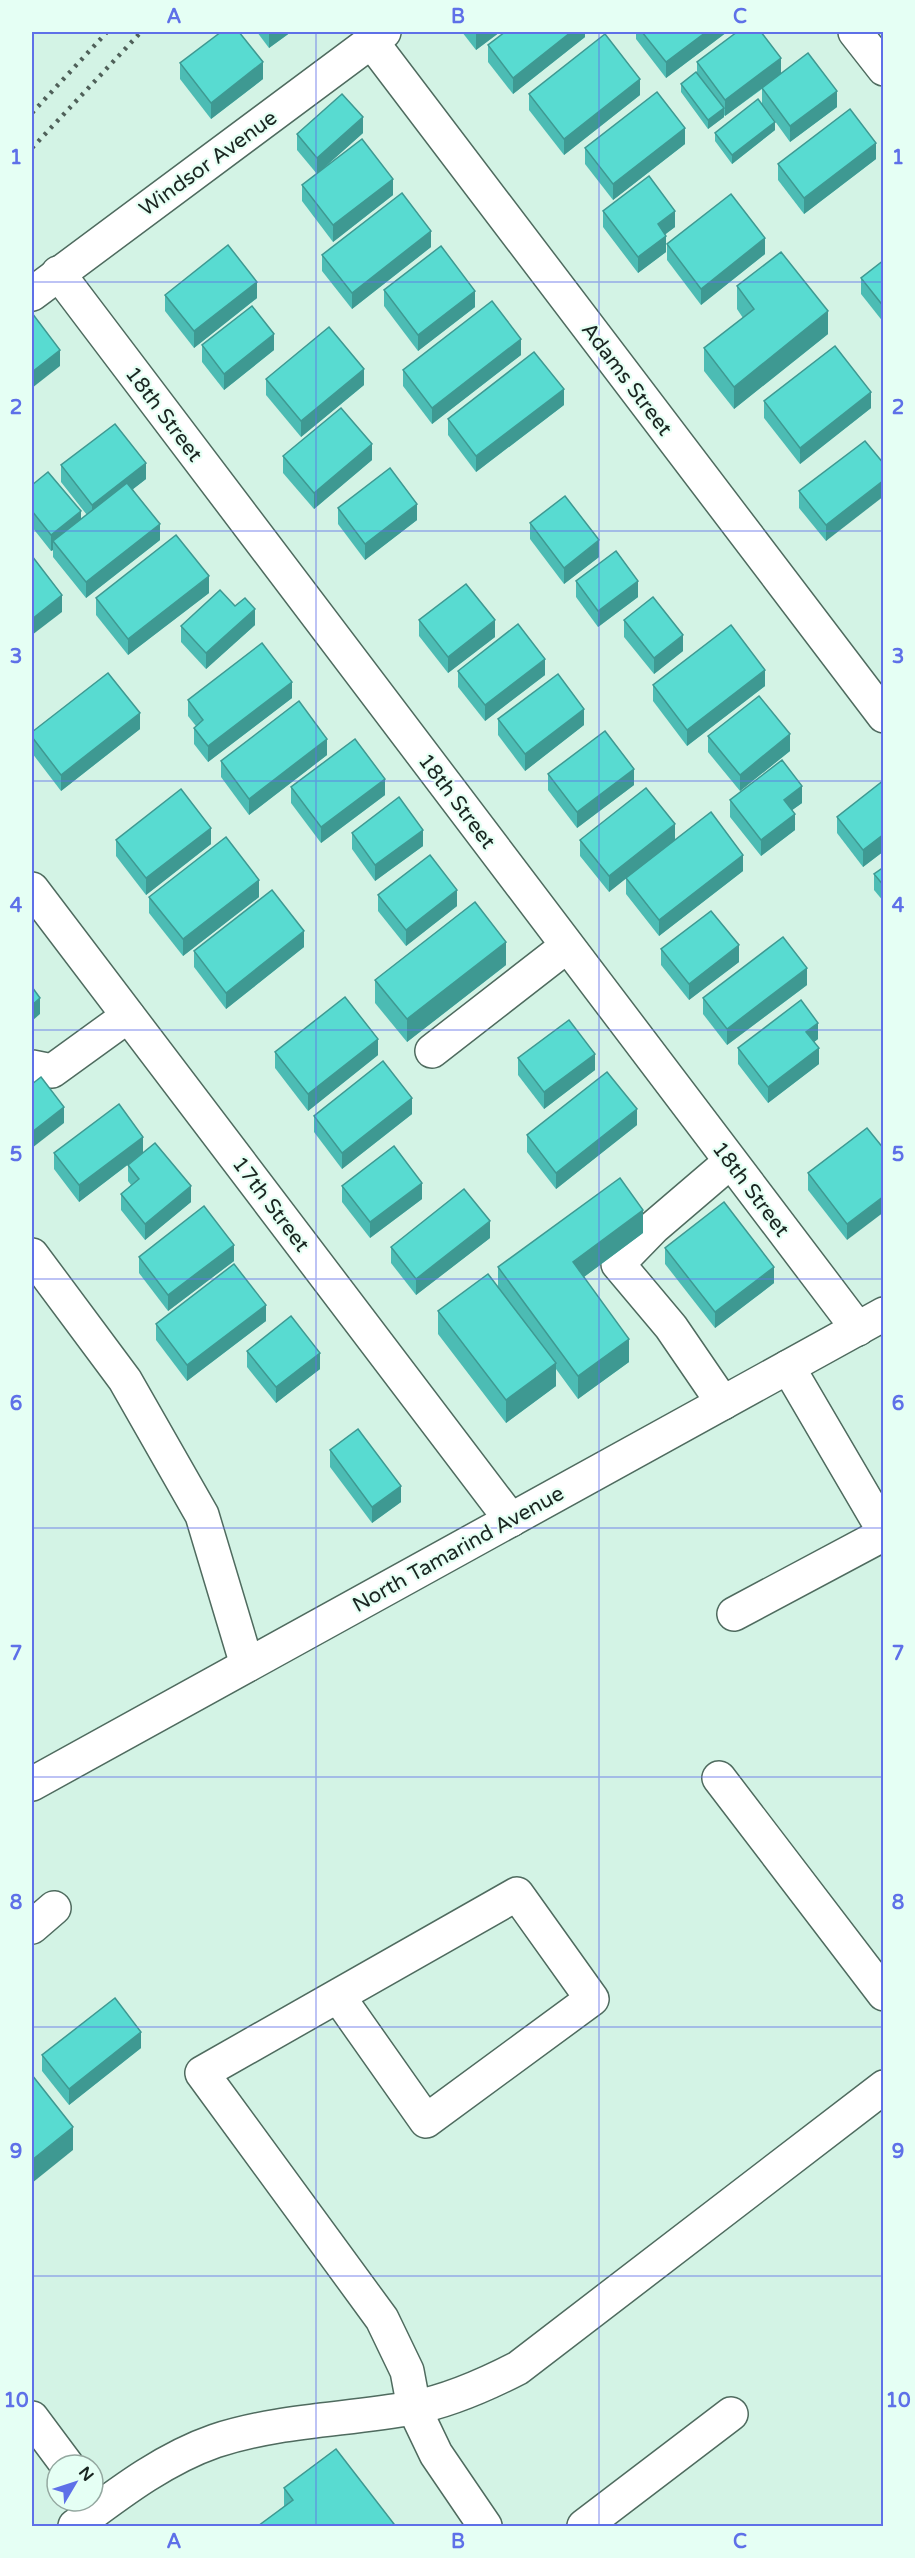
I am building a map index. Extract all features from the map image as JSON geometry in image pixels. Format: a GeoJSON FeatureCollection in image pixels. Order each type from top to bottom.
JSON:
{"type":"FeatureCollection","features":[{"type":"Feature","properties":{"kind":"street"},"geometry":{"type":"LineString","coordinates":[[855,32],[884,69]]}},
{"type":"Feature","properties":{"kind":"street","name":"Windsor Avenue"},"geometry":{"type":"LineString","coordinates":[[32,294],[378,36]]}},
{"type":"Feature","properties":{"kind":"street","name":"Adams Street"},"geometry":{"type":"LineString","coordinates":[[378,36],[884,716]]}},
{"type":"Feature","properties":{"kind":"street","name":"18th Street"},"geometry":{"type":"LineString","coordinates":[[58,273],[730,1162],[871,1322]]}},
{"type":"Feature","properties":{"kind":"street","name":"17th Street"},"geometry":{"type":"LineString","coordinates":[[32,889],[511,1520]]}},
{"type":"Feature","properties":{"kind":"street"},"geometry":{"type":"LineString","coordinates":[[432,1051],[567,946]]}},
{"type":"Feature","properties":{"kind":"street"},"geometry":{"type":"LineString","coordinates":[[32,1067],[52,1071],[128,1016]]}},
{"type":"Feature","properties":{"kind":"street"},"geometry":{"type":"LineString","coordinates":[[723,1403],[671,1328],[618,1264],[654,1227],[730,1162]]}},
{"type":"Feature","properties":{"kind":"street"},"geometry":{"type":"LineString","coordinates":[[32,1255],[124,1380],[202,1515],[247,1665]]}},
{"type":"Feature","properties":{"kind":"street","name":"North Tamarind Avenue"},"geometry":{"type":"LineString","coordinates":[[32,1784],[871,1322]]}},
{"type":"Feature","properties":{"kind":"street"},"geometry":{"type":"LineString","coordinates":[[734,1614],[884,1533],[788,1367]]}},
{"type":"Feature","properties":{"kind":"street"},"geometry":{"type":"LineString","coordinates":[[719,1778],[884,1994]]}},
{"type":"Feature","properties":{"kind":"street"},"geometry":{"type":"LineString","coordinates":[[338,1996],[426,2121],[592,1999],[517,1894],[202,2073],[382,2319],[407,2371],[414,2408],[436,2454],[485,2526]]}},
{"type":"Feature","properties":{"kind":"street"},"geometry":{"type":"LineString","coordinates":[[96,2515],[160,2466],[214,2442],[290,2424],[414,2408],[489,2383],[518,2368],[884,2087]]}},
{"type":"Feature","properties":{"kind":"street"},"geometry":{"type":"LineString","coordinates":[[585,2526],[731,2414]]}},
{"type":"Feature","properties":{"kind":"street"},"geometry":{"type":"LineString","coordinates":[[32,2418],[58,2453]]}},
{"type":"Feature","properties":{"kind":"building"},"geometry":{"type":"Polygon","coordinates":[[[221,32],[239,32],[263,62],[211,103],[180,63],[221,32]]]}},
{"type":"Feature","properties":{"kind":"building"},"geometry":{"type":"Polygon","coordinates":[[[505,32],[571,32],[513,78],[488,45],[505,32]]]}},
{"type":"Feature","properties":{"kind":"building"},"geometry":{"type":"Polygon","coordinates":[[[642,32],[706,32],[666,62],[642,32]]]}},
{"type":"Feature","properties":{"kind":"building"},"geometry":{"type":"Polygon","coordinates":[[[737,32],[761,32],[781,58],[725,100],[697,62],[737,32]]]}},
{"type":"Feature","properties":{"kind":"building"},"geometry":{"type":"Polygon","coordinates":[[[605,34],[640,79],[564,139],[529,94],[605,34]]]}},
{"type":"Feature","properties":{"kind":"building"},"geometry":{"type":"Polygon","coordinates":[[[808,53],[837,91],[790,126],[762,88],[808,53]]]}},
{"type":"Feature","properties":{"kind":"building"},"geometry":{"type":"Polygon","coordinates":[[[696,72],[724,108],[708,120],[681,84],[696,72]]]}},
{"type":"Feature","properties":{"kind":"building"},"geometry":{"type":"Polygon","coordinates":[[[657,92],[685,128],[613,184],[585,148],[657,92]]]}},
{"type":"Feature","properties":{"kind":"building"},"geometry":{"type":"Polygon","coordinates":[[[342,94],[363,117],[317,158],[297,134],[342,94]]]}},
{"type":"Feature","properties":{"kind":"building"},"geometry":{"type":"Polygon","coordinates":[[[758,99],[775,122],[732,155],[715,133],[758,99]]]}},
{"type":"Feature","properties":{"kind":"building"},"geometry":{"type":"Polygon","coordinates":[[[850,109],[876,143],[804,198],[778,164],[850,109]]]}},
{"type":"Feature","properties":{"kind":"building"},"geometry":{"type":"Polygon","coordinates":[[[362,139],[393,179],[333,225],[302,185],[362,139]]]}},
{"type":"Feature","properties":{"kind":"building"},"geometry":{"type":"Polygon","coordinates":[[[649,176],[675,211],[658,224],[666,236],[638,257],[603,211],[649,176]]]}},
{"type":"Feature","properties":{"kind":"building"},"geometry":{"type":"Polygon","coordinates":[[[402,193],[431,231],[352,293],[322,255],[402,193]]]}},
{"type":"Feature","properties":{"kind":"building"},"geometry":{"type":"Polygon","coordinates":[[[731,194],[765,238],[701,289],[667,244],[731,194]]]}},
{"type":"Feature","properties":{"kind":"building"},"geometry":{"type":"Polygon","coordinates":[[[228,245],[257,282],[194,331],[165,295],[228,245]]]}},
{"type":"Feature","properties":{"kind":"building"},"geometry":{"type":"Polygon","coordinates":[[[441,246],[475,291],[418,335],[384,290],[441,246]]]}},
{"type":"Feature","properties":{"kind":"building"},"geometry":{"type":"Polygon","coordinates":[[[781,252],[828,311],[734,387],[704,348],[754,309],[737,286],[781,252]]]}},
{"type":"Feature","properties":{"kind":"building"},"geometry":{"type":"Polygon","coordinates":[[[884,260],[884,307],[861,278],[884,260]]]}},
{"type":"Feature","properties":{"kind":"building"},"geometry":{"type":"Polygon","coordinates":[[[492,301],[521,339],[432,408],[403,370],[492,301]]]}},
{"type":"Feature","properties":{"kind":"building"},"geometry":{"type":"Polygon","coordinates":[[[252,306],[274,334],[224,374],[202,345],[252,306]]]}},
{"type":"Feature","properties":{"kind":"building"},"geometry":{"type":"Polygon","coordinates":[[[32,313],[60,350],[32,372],[32,313]]]}},
{"type":"Feature","properties":{"kind":"building"},"geometry":{"type":"Polygon","coordinates":[[[329,327],[364,369],[301,421],[266,379],[329,327]]]}},
{"type":"Feature","properties":{"kind":"building"},"geometry":{"type":"Polygon","coordinates":[[[835,346],[871,392],[800,448],[764,401],[835,346]]]}},
{"type":"Feature","properties":{"kind":"building"},"geometry":{"type":"Polygon","coordinates":[[[534,352],[564,389],[476,456],[448,419],[534,352]]]}},
{"type":"Feature","properties":{"kind":"building"},"geometry":{"type":"Polygon","coordinates":[[[341,408],[372,444],[314,493],[283,456],[341,408]]]}},
{"type":"Feature","properties":{"kind":"building"},"geometry":{"type":"Polygon","coordinates":[[[115,424],[146,463],[92,505],[61,465],[115,424]]]}},
{"type":"Feature","properties":{"kind":"building"},"geometry":{"type":"Polygon","coordinates":[[[865,441],[884,464],[884,480],[826,525],[799,491],[865,441]]]}},
{"type":"Feature","properties":{"kind":"building"},"geometry":{"type":"Polygon","coordinates":[[[390,468],[417,504],[365,544],[338,508],[390,468]]]}},
{"type":"Feature","properties":{"kind":"building"},"geometry":{"type":"Polygon","coordinates":[[[48,472],[81,511],[51,535],[32,511],[32,485],[48,472]]]}},
{"type":"Feature","properties":{"kind":"building"},"geometry":{"type":"Polygon","coordinates":[[[127,483],[160,524],[86,582],[53,541],[127,483]]]}},
{"type":"Feature","properties":{"kind":"building"},"geometry":{"type":"Polygon","coordinates":[[[565,496],[599,540],[564,568],[530,523],[565,496]]]}},
{"type":"Feature","properties":{"kind":"building"},"geometry":{"type":"Polygon","coordinates":[[[176,535],[209,576],[128,639],[96,598],[176,535]]]}},
{"type":"Feature","properties":{"kind":"building"},"geometry":{"type":"Polygon","coordinates":[[[616,551],[638,581],[598,611],[576,581],[616,551]]]}},
{"type":"Feature","properties":{"kind":"building"},"geometry":{"type":"Polygon","coordinates":[[[32,556],[62,595],[32,619],[32,556]]]}},
{"type":"Feature","properties":{"kind":"building"},"geometry":{"type":"Polygon","coordinates":[[[466,584],[495,620],[448,657],[419,620],[466,584]]]}},
{"type":"Feature","properties":{"kind":"building"},"geometry":{"type":"Polygon","coordinates":[[[220,590],[235,606],[245,598],[255,609],[206,653],[181,626],[220,590]]]}},
{"type":"Feature","properties":{"kind":"building"},"geometry":{"type":"Polygon","coordinates":[[[653,597],[683,635],[654,658],[624,620],[653,597]]]}},
{"type":"Feature","properties":{"kind":"building"},"geometry":{"type":"Polygon","coordinates":[[[518,624],[545,659],[485,705],[458,671],[518,624]]]}},
{"type":"Feature","properties":{"kind":"building"},"geometry":{"type":"Polygon","coordinates":[[[731,625],[765,670],[687,730],[653,685],[731,625]]]}},
{"type":"Feature","properties":{"kind":"building"},"geometry":{"type":"Polygon","coordinates":[[[262,643],[292,682],[208,746],[194,728],[203,720],[188,700],[262,643]]]}},
{"type":"Feature","properties":{"kind":"building"},"geometry":{"type":"Polygon","coordinates":[[[108,673],[140,713],[61,775],[32,737],[32,732],[108,673]]]}},
{"type":"Feature","properties":{"kind":"building"},"geometry":{"type":"Polygon","coordinates":[[[558,674],[584,709],[525,754],[498,719],[558,674]]]}},
{"type":"Feature","properties":{"kind":"building"},"geometry":{"type":"Polygon","coordinates":[[[759,696],[790,734],[740,775],[708,736],[759,696]]]}},
{"type":"Feature","properties":{"kind":"building"},"geometry":{"type":"Polygon","coordinates":[[[299,701],[327,739],[249,799],[221,761],[299,701]]]}},
{"type":"Feature","properties":{"kind":"building"},"geometry":{"type":"Polygon","coordinates":[[[605,731],[634,769],[577,812],[548,774],[605,731]]]}},
{"type":"Feature","properties":{"kind":"building"},"geometry":{"type":"Polygon","coordinates":[[[355,739],[385,779],[321,827],[291,787],[355,739]]]}},
{"type":"Feature","properties":{"kind":"building"},"geometry":{"type":"Polygon","coordinates":[[[782,760],[802,786],[784,800],[795,814],[761,840],[730,800],[782,760]]]}},
{"type":"Feature","properties":{"kind":"building"},"geometry":{"type":"Polygon","coordinates":[[[884,780],[884,834],[863,850],[837,817],[884,780]]]}},
{"type":"Feature","properties":{"kind":"building"},"geometry":{"type":"Polygon","coordinates":[[[646,788],[675,824],[609,876],[580,840],[646,788]]]}},
{"type":"Feature","properties":{"kind":"building"},"geometry":{"type":"Polygon","coordinates":[[[181,789],[211,828],[146,878],[116,840],[181,789]]]}},
{"type":"Feature","properties":{"kind":"building"},"geometry":{"type":"Polygon","coordinates":[[[399,797],[423,830],[375,865],[352,833],[399,797]]]}},
{"type":"Feature","properties":{"kind":"building"},"geometry":{"type":"Polygon","coordinates":[[[711,812],[743,855],[659,920],[626,878],[711,812]]]}},
{"type":"Feature","properties":{"kind":"building"},"geometry":{"type":"Polygon","coordinates":[[[226,837],[259,880],[183,939],[149,897],[226,837]]]}},
{"type":"Feature","properties":{"kind":"building"},"geometry":{"type":"Polygon","coordinates":[[[430,855],[457,890],[406,930],[378,895],[430,855]]]}},
{"type":"Feature","properties":{"kind":"building"},"geometry":{"type":"Polygon","coordinates":[[[884,867],[884,886],[874,874],[884,867]]]}},
{"type":"Feature","properties":{"kind":"building"},"geometry":{"type":"Polygon","coordinates":[[[272,890],[304,931],[226,993],[194,951],[272,890]]]}},
{"type":"Feature","properties":{"kind":"building"},"geometry":{"type":"Polygon","coordinates":[[[475,902],[506,942],[407,1019],[375,980],[475,902]]]}},
{"type":"Feature","properties":{"kind":"building"},"geometry":{"type":"Polygon","coordinates":[[[711,911],[739,945],[689,984],[661,949],[711,911]]]}},
{"type":"Feature","properties":{"kind":"building"},"geometry":{"type":"Polygon","coordinates":[[[783,937],[807,968],[727,1029],[703,998],[783,937]]]}},
{"type":"Feature","properties":{"kind":"building"},"geometry":{"type":"Polygon","coordinates":[[[32,987],[40,998],[32,1005],[32,987]]]}},
{"type":"Feature","properties":{"kind":"building"},"geometry":{"type":"Polygon","coordinates":[[[345,997],[378,1039],[308,1094],[275,1052],[345,997]]]}},
{"type":"Feature","properties":{"kind":"building"},"geometry":{"type":"Polygon","coordinates":[[[801,1000],[818,1023],[806,1032],[819,1048],[768,1087],[738,1048],[801,1000]]]}},
{"type":"Feature","properties":{"kind":"building"},"geometry":{"type":"Polygon","coordinates":[[[569,1020],[595,1054],[544,1092],[518,1058],[569,1020]]]}},
{"type":"Feature","properties":{"kind":"building"},"geometry":{"type":"Polygon","coordinates":[[[383,1061],[412,1098],[342,1153],[314,1116],[383,1061]]]}},
{"type":"Feature","properties":{"kind":"building"},"geometry":{"type":"Polygon","coordinates":[[[607,1072],[637,1109],[556,1173],[527,1135],[607,1072]]]}},
{"type":"Feature","properties":{"kind":"building"},"geometry":{"type":"Polygon","coordinates":[[[41,1077],[64,1107],[32,1132],[32,1084],[41,1077]]]}},
{"type":"Feature","properties":{"kind":"building"},"geometry":{"type":"Polygon","coordinates":[[[119,1104],[143,1137],[79,1185],[54,1153],[119,1104]]]}},
{"type":"Feature","properties":{"kind":"building"},"geometry":{"type":"Polygon","coordinates":[[[867,1128],[884,1149],[884,1196],[847,1224],[808,1173],[867,1128]]]}},
{"type":"Feature","properties":{"kind":"building"},"geometry":{"type":"Polygon","coordinates":[[[155,1143],[191,1186],[145,1224],[121,1194],[139,1179],[128,1165],[155,1143]]]}},
{"type":"Feature","properties":{"kind":"building"},"geometry":{"type":"Polygon","coordinates":[[[394,1146],[422,1183],[370,1222],[342,1186],[394,1146]]]}},
{"type":"Feature","properties":{"kind":"building"},"geometry":{"type":"Polygon","coordinates":[[[620,1178],[643,1210],[573,1262],[629,1339],[578,1376],[498,1267],[620,1178]]]}},
{"type":"Feature","properties":{"kind":"building"},"geometry":{"type":"Polygon","coordinates":[[[464,1189],[490,1221],[416,1279],[391,1247],[464,1189]]]}},
{"type":"Feature","properties":{"kind":"building"},"geometry":{"type":"Polygon","coordinates":[[[724,1202],[774,1267],[715,1312],[665,1248],[724,1202]]]}},
{"type":"Feature","properties":{"kind":"building"},"geometry":{"type":"Polygon","coordinates":[[[204,1206],[234,1245],[168,1295],[139,1257],[204,1206]]]}},
{"type":"Feature","properties":{"kind":"building"},"geometry":{"type":"Polygon","coordinates":[[[234,1264],[266,1305],[187,1365],[156,1324],[234,1264]]]}},
{"type":"Feature","properties":{"kind":"building"},"geometry":{"type":"Polygon","coordinates":[[[488,1274],[556,1363],[506,1400],[438,1311],[488,1274]]]}},
{"type":"Feature","properties":{"kind":"building"},"geometry":{"type":"Polygon","coordinates":[[[291,1316],[320,1353],[276,1387],[247,1351],[291,1316]]]}},
{"type":"Feature","properties":{"kind":"building"},"geometry":{"type":"Polygon","coordinates":[[[358,1429],[401,1486],[372,1507],[330,1450],[358,1429]]]}},
{"type":"Feature","properties":{"kind":"building"},"geometry":{"type":"Polygon","coordinates":[[[115,1998],[141,2032],[69,2089],[42,2055],[115,1998]]]}},
{"type":"Feature","properties":{"kind":"building"},"geometry":{"type":"Polygon","coordinates":[[[32,2075],[73,2127],[32,2160],[32,2075]]]}},
{"type":"Feature","properties":{"kind":"building"},"geometry":{"type":"Polygon","coordinates":[[[336,2449],[394,2524],[390,2526],[258,2526],[293,2500],[284,2488],[336,2449]]]}},
{"type":"Feature","properties":{"kind":"railway"},"geometry":{"type":"LineString","coordinates":[[32,113],[107,32]]}},
{"type":"Feature","properties":{"kind":"railway"},"geometry":{"type":"LineString","coordinates":[[32,148],[141,32]]}}]}
